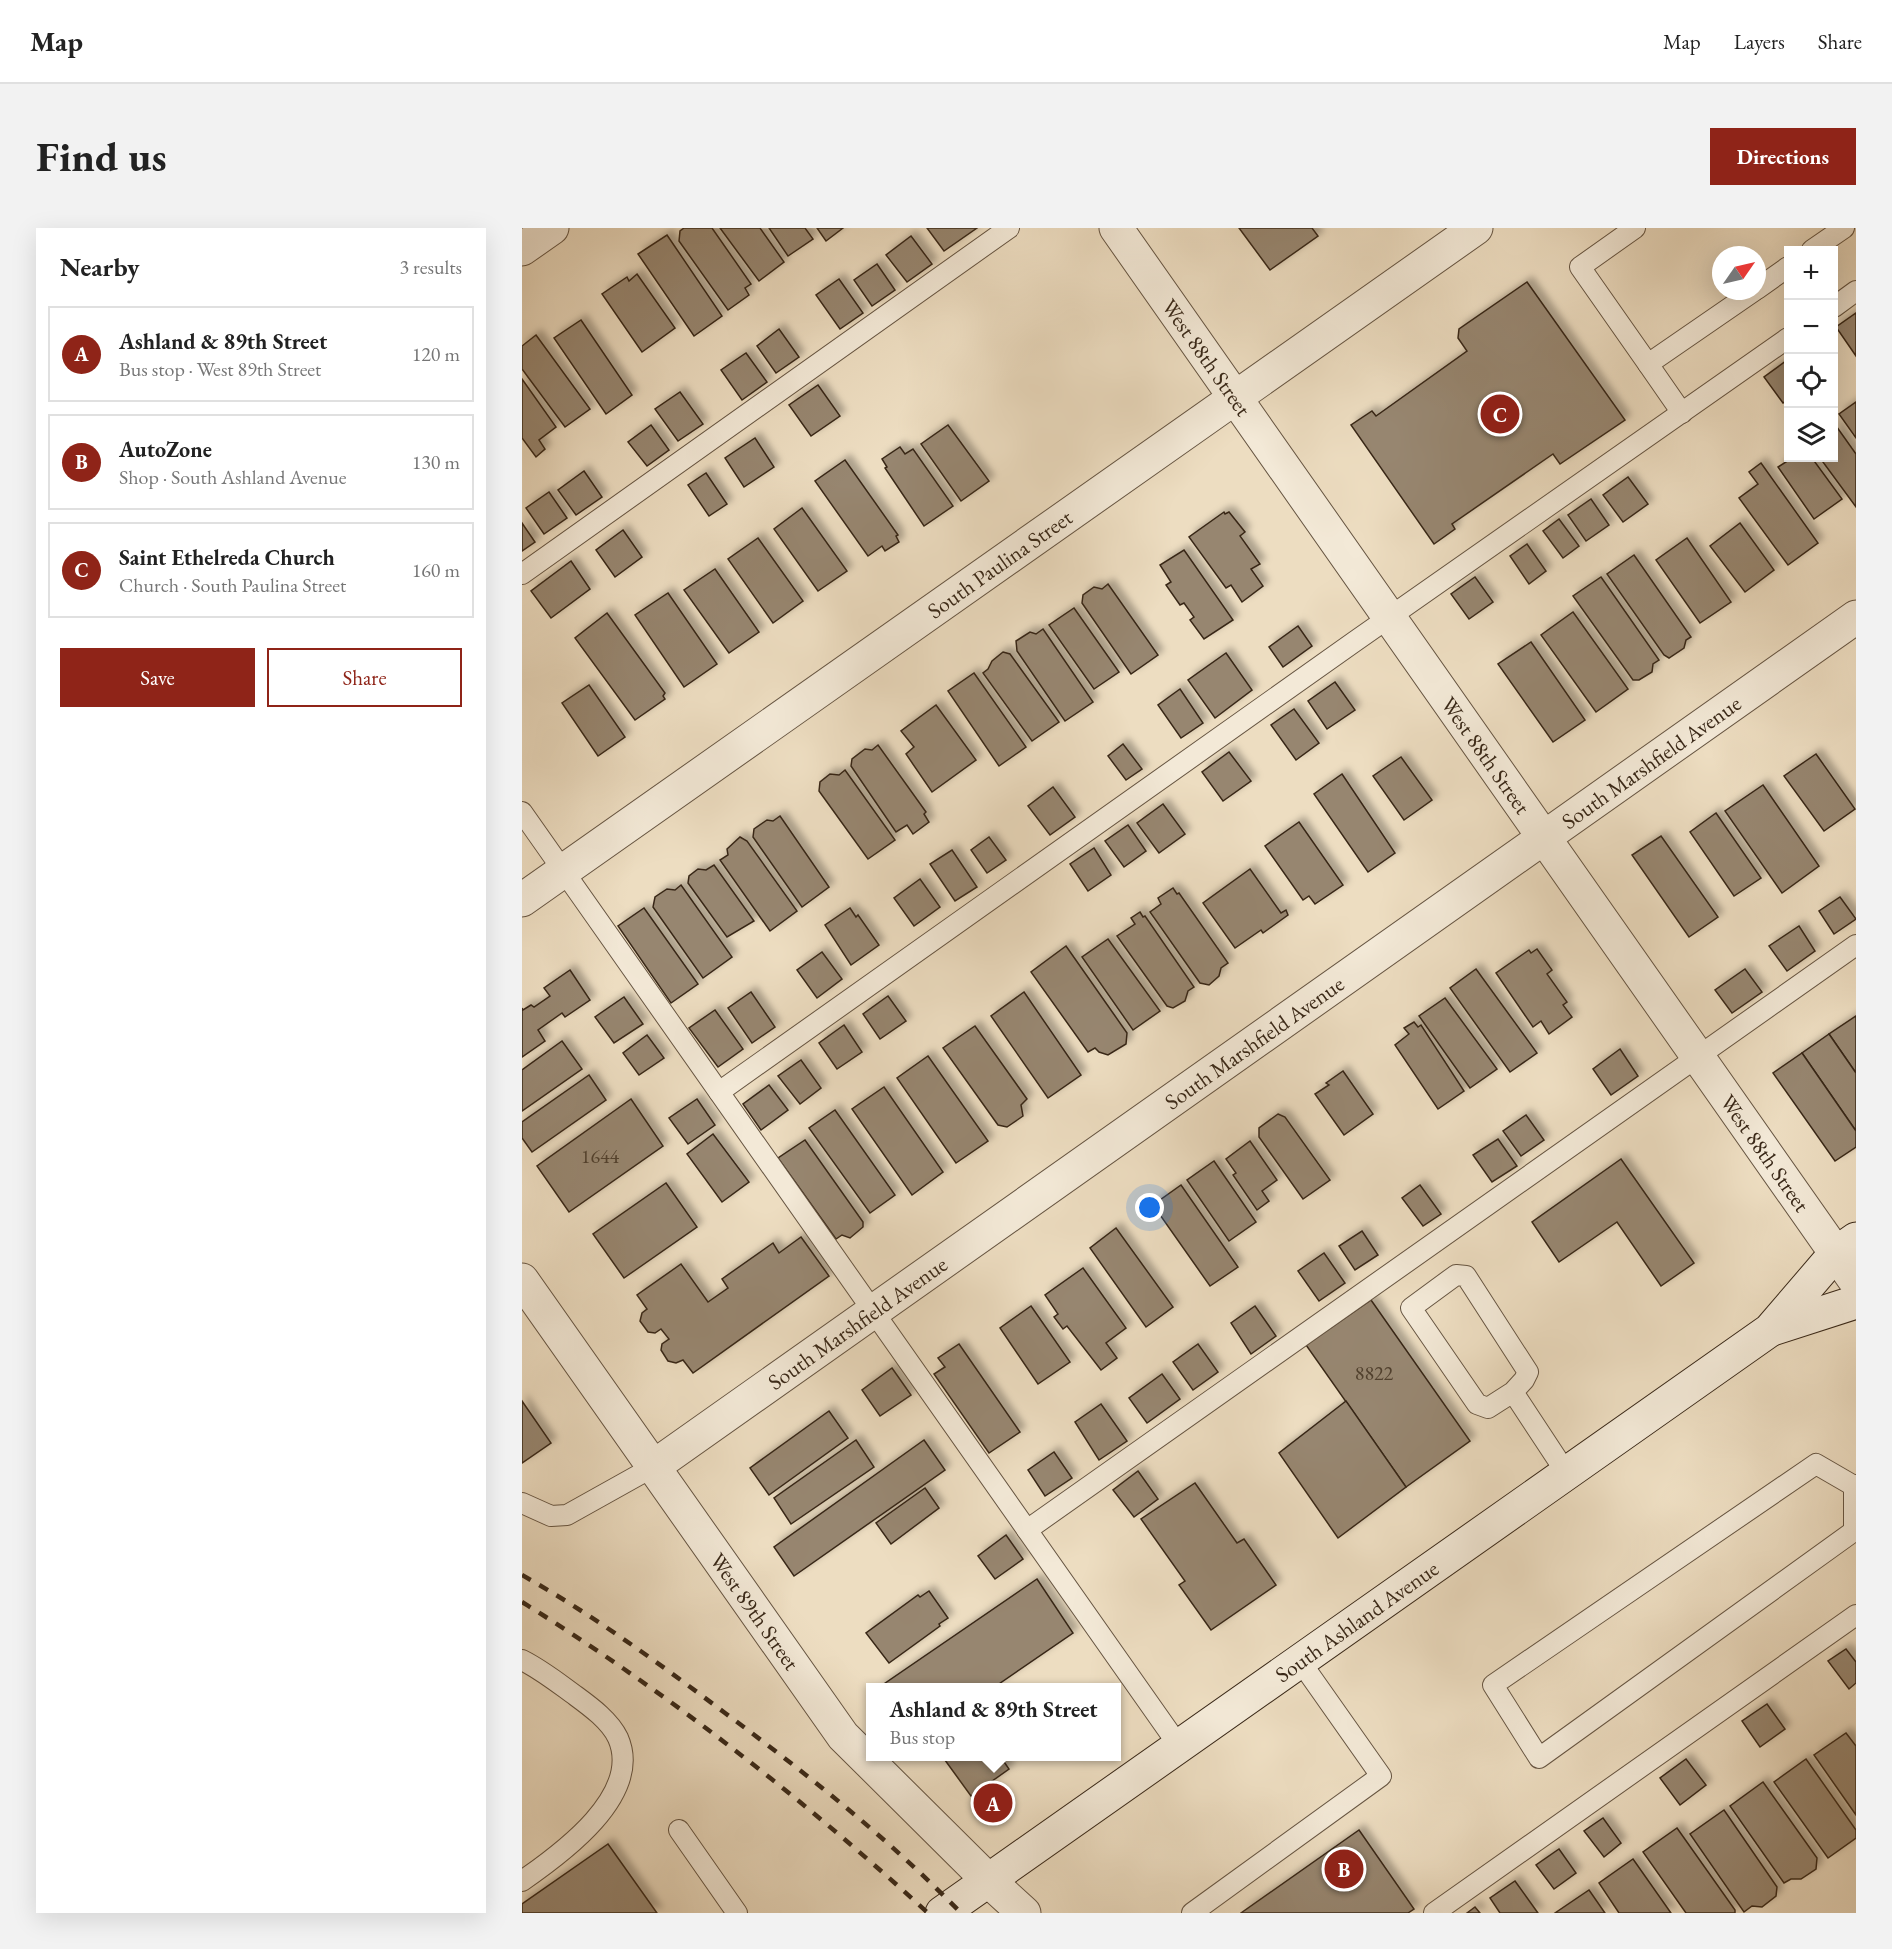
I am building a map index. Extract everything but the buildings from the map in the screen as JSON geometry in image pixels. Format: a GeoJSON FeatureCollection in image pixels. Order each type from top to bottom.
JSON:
{"type":"FeatureCollection","features":[{"type":"Feature","properties":{"kind":"street"},"geometry":{"type":"LineString","coordinates":[[522,249],[552,228]]}},
{"type":"Feature","properties":{"kind":"street","name":"West 88th Street"},"geometry":{"type":"LineString","coordinates":[[1116,228],[1700,1056],[1846,1246],[1856,1282]]}},
{"type":"Feature","properties":{"kind":"street","name":"South Paulina Street"},"geometry":{"type":"LineString","coordinates":[[522,900],[1476,228]]}},
{"type":"Feature","properties":{"kind":"street","name":"South Marshfield Avenue"},"geometry":{"type":"LineString","coordinates":[[653,1467],[1856,617]]}},
{"type":"Feature","properties":{"kind":"street","name":"South Ashland Avenue"},"geometry":{"type":"LineString","coordinates":[[942,1913],[1770,1330],[1846,1246]]}},
{"type":"Feature","properties":{"kind":"street","name":"West 89th Street"},"geometry":{"type":"LineString","coordinates":[[522,1280],[843,1736],[866,1759]]}},
{"type":"Feature","properties":{"kind":"street","name":"South Ashland Avenue"},"geometry":{"type":"LineString","coordinates":[[1770,1330],[1856,1302]]}},
{"type":"Feature","properties":{"kind":"street","name":"West 89th Street"},"geometry":{"type":"LineString","coordinates":[[868,1761],[1024,1913]]}},
{"type":"Feature","properties":{"kind":"lane"},"geometry":{"type":"LineString","coordinates":[[522,573],[1009,228]]}},
{"type":"Feature","properties":{"kind":"lane"},"geometry":{"type":"LineString","coordinates":[[1635,228],[1580,267],[1682,412]]}},
{"type":"Feature","properties":{"kind":"lane"},"geometry":{"type":"LineString","coordinates":[[1818,246],[1844,228]]}},
{"type":"Feature","properties":{"kind":"lane"},"geometry":{"type":"LineString","coordinates":[[1766,282],[1784,270]]}},
{"type":"Feature","properties":{"kind":"lane"},"geometry":{"type":"LineString","coordinates":[[1838,304],[1856,291]]}},
{"type":"Feature","properties":{"kind":"lane"},"geometry":{"type":"LineString","coordinates":[[1648,364],[1741,300]]}},
{"type":"Feature","properties":{"kind":"lane"},"geometry":{"type":"LineString","coordinates":[[718,1092],[1390,616],[1784,341]]}},
{"type":"Feature","properties":{"kind":"lane"},"geometry":{"type":"LineString","coordinates":[[522,812],[1179,1746]]}},
{"type":"Feature","properties":{"kind":"lane"},"geometry":{"type":"LineString","coordinates":[[1027,1530],[1856,945]]}},
{"type":"Feature","properties":{"kind":"lane"},"geometry":{"type":"LineString","coordinates":[[1456,1275],[1466,1276],[1528,1372],[1513,1392],[1488,1408],[1477,1404],[1411,1308],[1456,1275]]}},
{"type":"Feature","properties":{"kind":"lane"},"geometry":{"type":"LineString","coordinates":[[1513,1392],[1567,1474]]}},
{"type":"Feature","properties":{"kind":"lane"},"geometry":{"type":"LineString","coordinates":[[1816,1464],[1855,1486],[1854,1531],[1539,1758],[1493,1685],[1816,1464]]}},
{"type":"Feature","properties":{"kind":"lane"},"geometry":{"type":"LineString","coordinates":[[522,1503],[551,1516],[567,1515],[653,1467]]}},
{"type":"Feature","properties":{"kind":"lane"},"geometry":{"type":"LineString","coordinates":[[1434,1913],[1856,1615]]}},
{"type":"Feature","properties":{"kind":"lane"},"geometry":{"type":"LineString","coordinates":[[522,1660],[546,1674],[608,1724],[618,1738],[624,1762],[616,1787],[583,1834],[560,1855],[522,1881]]}},
{"type":"Feature","properties":{"kind":"lane"},"geometry":{"type":"LineString","coordinates":[[1192,1913],[1381,1776],[1300,1661]]}},
{"type":"Feature","properties":{"kind":"lane"},"geometry":{"type":"LineString","coordinates":[[679,1830],[737,1913]]}},
{"type":"Feature","properties":{"kind":"railway"},"geometry":{"type":"LineString","coordinates":[[522,1575],[626,1641],[786,1760],[876,1833],[961,1913]]}},
{"type":"Feature","properties":{"kind":"railway"},"geometry":{"type":"LineString","coordinates":[[522,1602],[629,1672],[732,1748],[832,1829],[928,1913]]}},
{"type":"Feature","properties":{"kind":"place","name":"Saint Ethelreda Church"},"geometry":{"type":"Point","coordinates":[1500,414]}},
{"type":"Feature","properties":{"kind":"place","name":"Ashland & 89th Street"},"geometry":{"type":"Point","coordinates":[993,1803]}},
{"type":"Feature","properties":{"kind":"place","name":"AutoZone"},"geometry":{"type":"Point","coordinates":[1344,1869]}}]}
